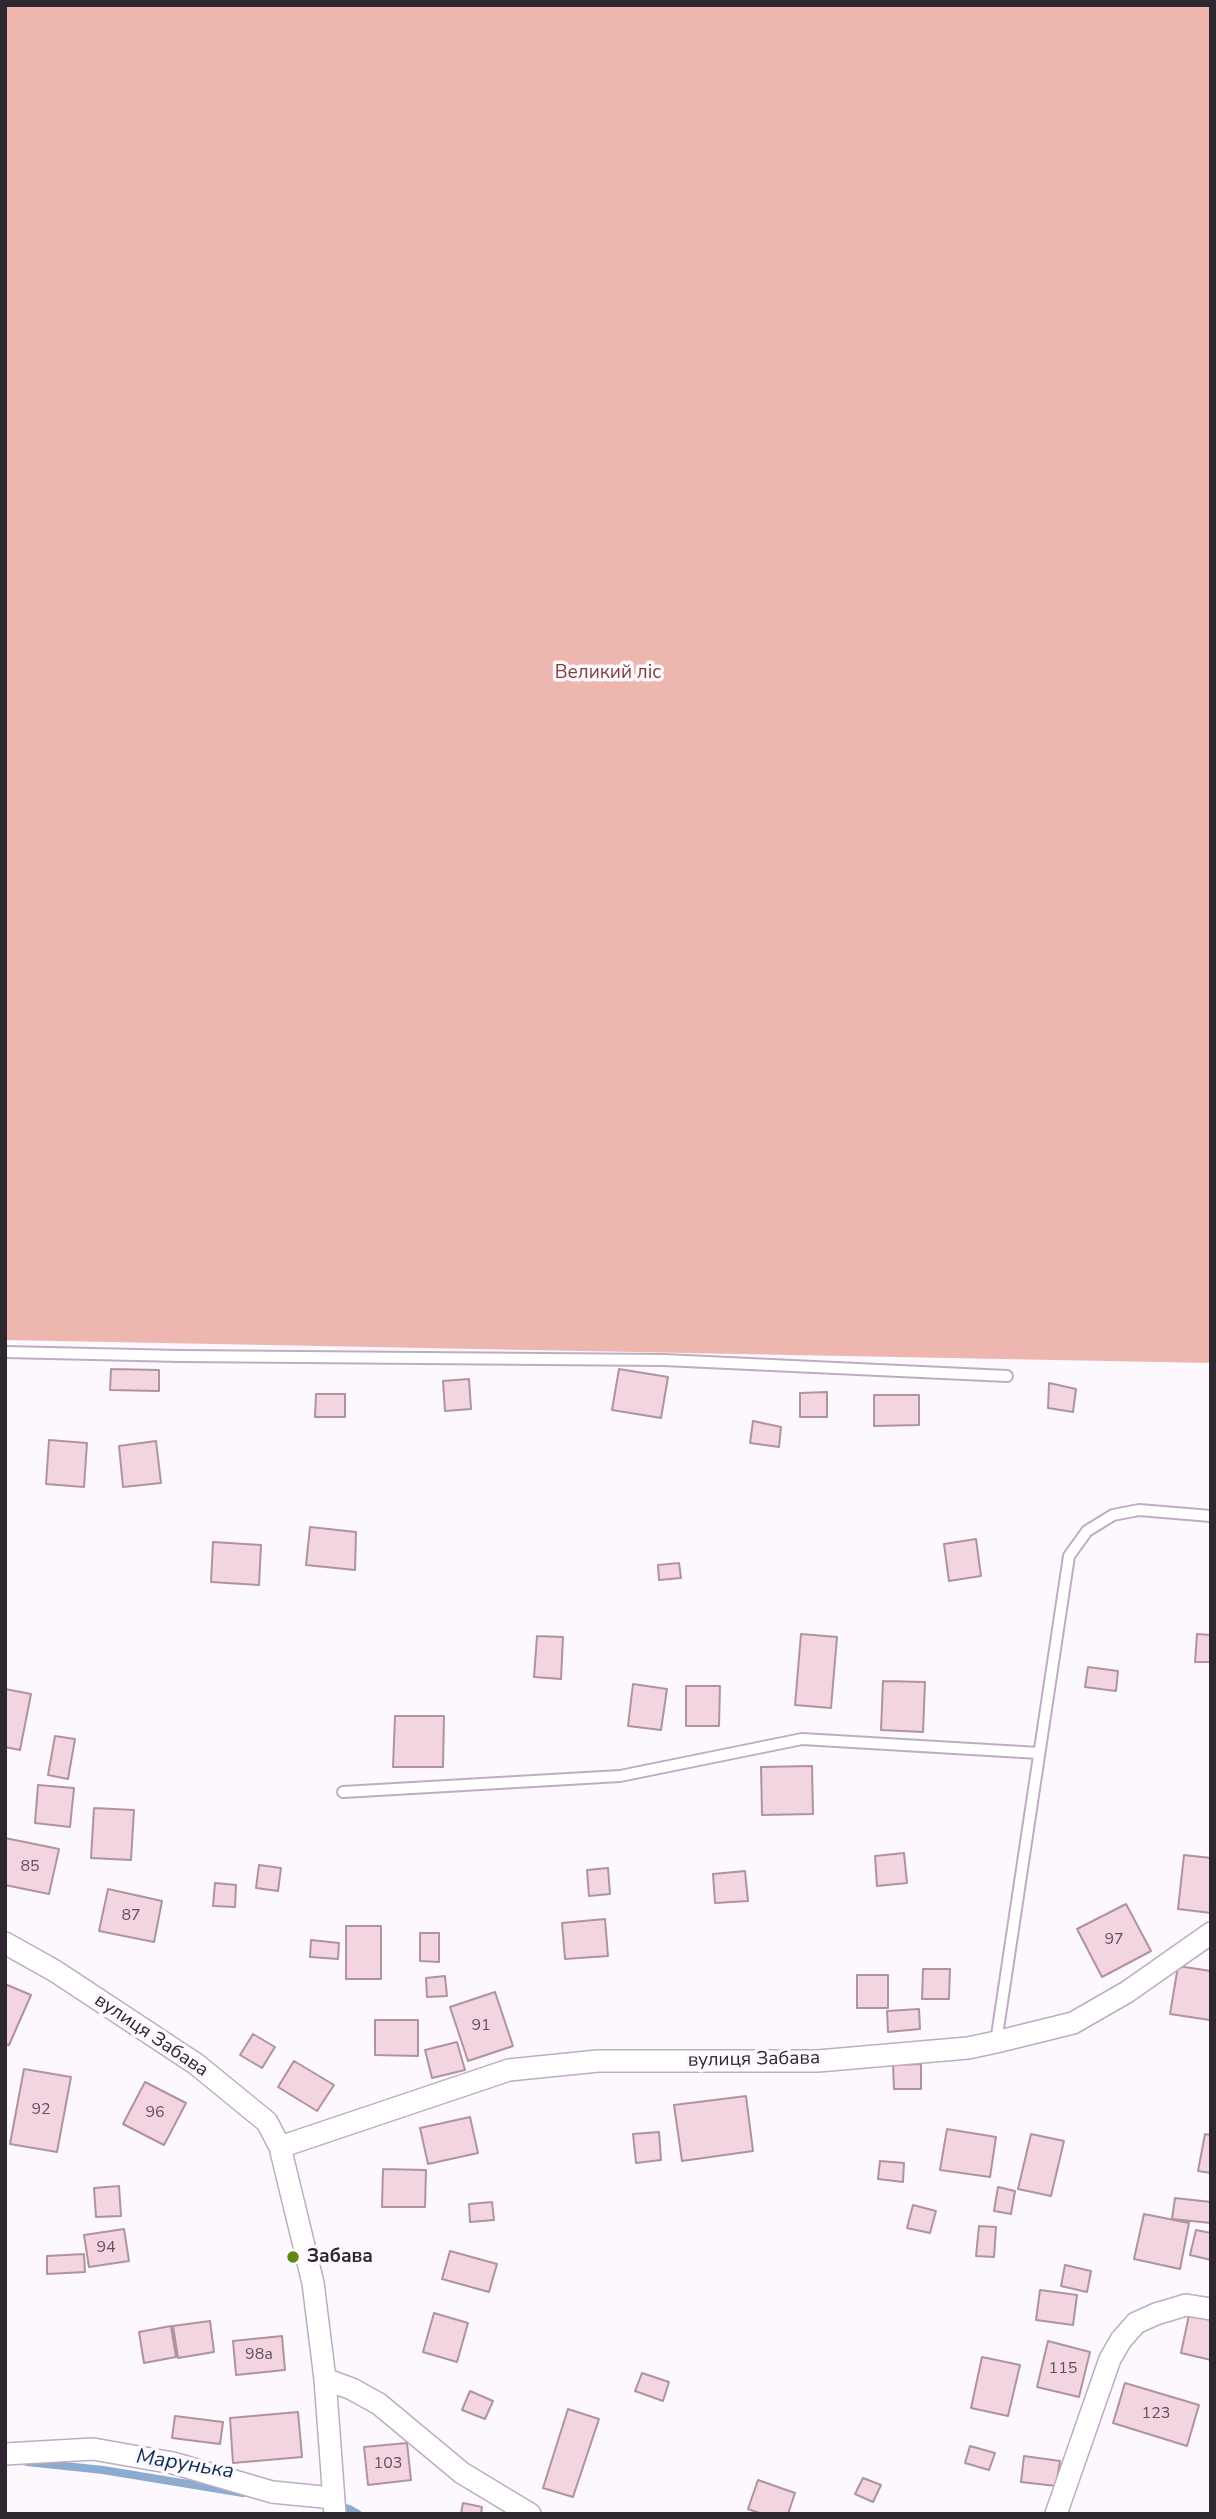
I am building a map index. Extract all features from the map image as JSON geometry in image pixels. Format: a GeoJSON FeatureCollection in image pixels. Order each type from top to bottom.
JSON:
{"type":"FeatureCollection","features":[{"type":"Feature","properties":{"kind":"street","name":"вулиця Забава"},"geometry":{"type":"LineString","coordinates":[[280,2147],[509,2070],[598,2061],[818,2061],[968,2048],[996,2042],[1073,2023],[1127,1992],[1211,1933]]}},
{"type":"Feature","properties":{"kind":"street","name":"вулиця Забава"},"geometry":{"type":"LineString","coordinates":[[5,1943],[55,1971],[196,2064],[267,2122],[280,2147],[313,2283],[325,2378],[334,2505]]}},
{"type":"Feature","properties":{"kind":"street"},"geometry":{"type":"LineString","coordinates":[[1056,2514],[1110,2359],[1121,2340],[1136,2323],[1156,2314],[1186,2305],[1211,2309]]}},
{"type":"Feature","properties":{"kind":"street"},"geometry":{"type":"LineString","coordinates":[[325,2378],[379,2404],[462,2473],[530,2514]]}},
{"type":"Feature","properties":{"kind":"street"},"geometry":{"type":"LineString","coordinates":[[5,2454],[93,2449],[173,2463],[272,2492],[334,2505]]}},
{"type":"Feature","properties":{"kind":"lane"},"geometry":{"type":"LineString","coordinates":[[5,1352],[664,1360],[1007,1376]]}},
{"type":"Feature","properties":{"kind":"lane"},"geometry":{"type":"LineString","coordinates":[[996,2042],[1069,1556],[1087,1531],[1113,1515],[1139,1510],[1211,1516]]}},
{"type":"Feature","properties":{"kind":"lane"},"geometry":{"type":"LineString","coordinates":[[343,1792],[620,1776],[802,1739],[1039,1753]]}},
{"type":"Feature","properties":{"kind":"green space","name":"Великий ліс"},"geometry":{"type":"Polygon","coordinates":[[[5,5],[1211,5],[1211,1363],[5,1340],[5,5]]]}},
{"type":"Feature","properties":{"kind":"building"},"geometry":{"type":"Polygon","coordinates":[[[111,1369],[159,1370],[159,1391],[110,1390],[111,1369]]]}},
{"type":"Feature","properties":{"kind":"building"},"geometry":{"type":"Polygon","coordinates":[[[619,1369],[668,1377],[661,1418],[612,1410],[619,1369]]]}},
{"type":"Feature","properties":{"kind":"building"},"geometry":{"type":"Polygon","coordinates":[[[469,1379],[471,1409],[445,1411],[443,1381],[469,1379]]]}},
{"type":"Feature","properties":{"kind":"building"},"geometry":{"type":"Polygon","coordinates":[[[1049,1383],[1076,1389],[1073,1412],[1048,1408],[1049,1383]]]}},
{"type":"Feature","properties":{"kind":"building"},"geometry":{"type":"Polygon","coordinates":[[[827,1392],[827,1417],[800,1417],[800,1393],[827,1392]]]}},
{"type":"Feature","properties":{"kind":"building"},"geometry":{"type":"Polygon","coordinates":[[[316,1394],[345,1394],[345,1417],[315,1417],[316,1394]]]}},
{"type":"Feature","properties":{"kind":"building"},"geometry":{"type":"Polygon","coordinates":[[[874,1395],[919,1395],[919,1425],[874,1426],[874,1395]]]}},
{"type":"Feature","properties":{"kind":"building"},"geometry":{"type":"Polygon","coordinates":[[[753,1421],[781,1427],[779,1447],[750,1443],[753,1421]]]}},
{"type":"Feature","properties":{"kind":"building"},"geometry":{"type":"Polygon","coordinates":[[[49,1440],[87,1443],[84,1487],[46,1484],[49,1440]]]}},
{"type":"Feature","properties":{"kind":"building"},"geometry":{"type":"Polygon","coordinates":[[[156,1441],[161,1483],[123,1487],[119,1446],[156,1441]]]}},
{"type":"Feature","properties":{"kind":"building"},"geometry":{"type":"Polygon","coordinates":[[[310,1527],[356,1532],[355,1570],[306,1565],[310,1527]]]}},
{"type":"Feature","properties":{"kind":"building"},"geometry":{"type":"Polygon","coordinates":[[[976,1539],[981,1576],[949,1581],[944,1544],[976,1539]]]}},
{"type":"Feature","properties":{"kind":"building"},"geometry":{"type":"Polygon","coordinates":[[[213,1542],[261,1545],[259,1585],[211,1582],[213,1542]]]}},
{"type":"Feature","properties":{"kind":"building"},"geometry":{"type":"Polygon","coordinates":[[[679,1563],[681,1578],[659,1580],[658,1565],[679,1563]]]}},
{"type":"Feature","properties":{"kind":"building"},"geometry":{"type":"Polygon","coordinates":[[[801,1634],[837,1637],[831,1708],[795,1705],[801,1634]]]}},
{"type":"Feature","properties":{"kind":"building"},"geometry":{"type":"Polygon","coordinates":[[[1197,1634],[1211,1635],[1211,1662],[1195,1662],[1197,1634]]]}},
{"type":"Feature","properties":{"kind":"building"},"geometry":{"type":"Polygon","coordinates":[[[537,1636],[563,1637],[561,1679],[534,1677],[537,1636]]]}},
{"type":"Feature","properties":{"kind":"building"},"geometry":{"type":"Polygon","coordinates":[[[1088,1667],[1118,1671],[1116,1691],[1085,1687],[1088,1667]]]}},
{"type":"Feature","properties":{"kind":"building"},"geometry":{"type":"Polygon","coordinates":[[[883,1681],[925,1682],[923,1732],[881,1730],[883,1681]]]}},
{"type":"Feature","properties":{"kind":"building"},"geometry":{"type":"Polygon","coordinates":[[[633,1684],[667,1689],[661,1730],[628,1726],[633,1684]]]}},
{"type":"Feature","properties":{"kind":"building"},"geometry":{"type":"Polygon","coordinates":[[[686,1686],[720,1686],[719,1726],[686,1726],[686,1686]]]}},
{"type":"Feature","properties":{"kind":"building"},"geometry":{"type":"Polygon","coordinates":[[[5,1689],[31,1694],[20,1750],[5,1747],[5,1689]]]}},
{"type":"Feature","properties":{"kind":"building"},"geometry":{"type":"Polygon","coordinates":[[[395,1716],[444,1716],[443,1767],[393,1767],[395,1716]]]}},
{"type":"Feature","properties":{"kind":"building"},"geometry":{"type":"Polygon","coordinates":[[[55,1736],[75,1739],[68,1779],[48,1775],[55,1736]]]}},
{"type":"Feature","properties":{"kind":"building"},"geometry":{"type":"Polygon","coordinates":[[[812,1766],[813,1814],[762,1815],[761,1767],[812,1766]]]}},
{"type":"Feature","properties":{"kind":"building"},"geometry":{"type":"Polygon","coordinates":[[[38,1785],[74,1788],[70,1827],[35,1823],[38,1785]]]}},
{"type":"Feature","properties":{"kind":"building"},"geometry":{"type":"Polygon","coordinates":[[[94,1808],[134,1810],[131,1860],[91,1858],[94,1808]]]}},
{"type":"Feature","properties":{"kind":"building"},"geometry":{"type":"Polygon","coordinates":[[[5,1838],[59,1849],[49,1894],[5,1885],[5,1838]]]}},
{"type":"Feature","properties":{"kind":"building"},"geometry":{"type":"Polygon","coordinates":[[[904,1853],[907,1883],[877,1886],[875,1856],[904,1853]]]}},
{"type":"Feature","properties":{"kind":"building"},"geometry":{"type":"Polygon","coordinates":[[[1184,1855],[1211,1858],[1211,1913],[1178,1909],[1184,1855]]]}},
{"type":"Feature","properties":{"kind":"building"},"geometry":{"type":"Polygon","coordinates":[[[259,1865],[281,1868],[278,1891],[256,1888],[259,1865]]]}},
{"type":"Feature","properties":{"kind":"building"},"geometry":{"type":"Polygon","coordinates":[[[608,1868],[610,1894],[589,1896],[587,1870],[608,1868]]]}},
{"type":"Feature","properties":{"kind":"building"},"geometry":{"type":"Polygon","coordinates":[[[745,1871],[748,1901],[715,1903],[713,1874],[745,1871]]]}},
{"type":"Feature","properties":{"kind":"building"},"geometry":{"type":"Polygon","coordinates":[[[215,1883],[236,1885],[235,1907],[213,1906],[215,1883]]]}},
{"type":"Feature","properties":{"kind":"building"},"geometry":{"type":"Polygon","coordinates":[[[108,1889],[162,1901],[154,1942],[99,1931],[108,1889]]]}},
{"type":"Feature","properties":{"kind":"building"},"geometry":{"type":"Polygon","coordinates":[[[1126,1904],[1151,1951],[1102,1977],[1077,1929],[1126,1904]]]}},
{"type":"Feature","properties":{"kind":"building"},"geometry":{"type":"Polygon","coordinates":[[[605,1919],[608,1956],[565,1959],[562,1923],[605,1919]]]}},
{"type":"Feature","properties":{"kind":"building"},"geometry":{"type":"Polygon","coordinates":[[[346,1926],[381,1926],[381,1979],[346,1979],[346,1926]]]}},
{"type":"Feature","properties":{"kind":"building"},"geometry":{"type":"Polygon","coordinates":[[[420,1933],[439,1933],[439,1962],[420,1961],[420,1933]]]}},
{"type":"Feature","properties":{"kind":"building"},"geometry":{"type":"Polygon","coordinates":[[[311,1940],[339,1943],[338,1959],[310,1957],[311,1940]]]}},
{"type":"Feature","properties":{"kind":"building"},"geometry":{"type":"Polygon","coordinates":[[[1178,1966],[1211,1971],[1210,2020],[1170,2014],[1178,1966]]]}},
{"type":"Feature","properties":{"kind":"building"},"geometry":{"type":"Polygon","coordinates":[[[923,1969],[950,1969],[949,1999],[922,1999],[923,1969]]]}},
{"type":"Feature","properties":{"kind":"building"},"geometry":{"type":"Polygon","coordinates":[[[857,1975],[888,1975],[888,2008],[857,2008],[857,1975]]]}},
{"type":"Feature","properties":{"kind":"building"},"geometry":{"type":"Polygon","coordinates":[[[445,1976],[447,1996],[427,1997],[426,1978],[445,1976]]]}},
{"type":"Feature","properties":{"kind":"building"},"geometry":{"type":"Polygon","coordinates":[[[5,1984],[31,1995],[9,2045],[5,2044],[5,1984]]]}},
{"type":"Feature","properties":{"kind":"building"},"geometry":{"type":"Polygon","coordinates":[[[495,1992],[513,2046],[468,2061],[450,2007],[495,1992]]]}},
{"type":"Feature","properties":{"kind":"building"},"geometry":{"type":"Polygon","coordinates":[[[919,2009],[920,2029],[888,2032],[887,2011],[919,2009]]]}},
{"type":"Feature","properties":{"kind":"building"},"geometry":{"type":"Polygon","coordinates":[[[375,2020],[418,2020],[418,2056],[375,2055],[375,2020]]]}},
{"type":"Feature","properties":{"kind":"building"},"geometry":{"type":"Polygon","coordinates":[[[253,2034],[275,2047],[262,2068],[240,2055],[253,2034]]]}},
{"type":"Feature","properties":{"kind":"building"},"geometry":{"type":"Polygon","coordinates":[[[457,2042],[465,2070],[432,2078],[425,2050],[457,2042]]]}},
{"type":"Feature","properties":{"kind":"building"},"geometry":{"type":"Polygon","coordinates":[[[294,2061],[334,2085],[317,2111],[278,2087],[294,2061]]]}},
{"type":"Feature","properties":{"kind":"building"},"geometry":{"type":"Polygon","coordinates":[[[921,2064],[921,2089],[894,2089],[893,2065],[921,2064]]]}},
{"type":"Feature","properties":{"kind":"building"},"geometry":{"type":"Polygon","coordinates":[[[24,2069],[71,2077],[57,2152],[10,2144],[24,2069]]]}},
{"type":"Feature","properties":{"kind":"building"},"geometry":{"type":"Polygon","coordinates":[[[145,2082],[186,2103],[164,2145],[123,2124],[145,2082]]]}},
{"type":"Feature","properties":{"kind":"building"},"geometry":{"type":"Polygon","coordinates":[[[746,2096],[753,2151],[682,2161],[674,2105],[746,2096]]]}},
{"type":"Feature","properties":{"kind":"building"},"geometry":{"type":"Polygon","coordinates":[[[470,2117],[478,2153],[428,2164],[420,2128],[470,2117]]]}},
{"type":"Feature","properties":{"kind":"building"},"geometry":{"type":"Polygon","coordinates":[[[947,2129],[996,2137],[990,2177],[940,2170],[947,2129]]]}},
{"type":"Feature","properties":{"kind":"building"},"geometry":{"type":"Polygon","coordinates":[[[659,2132],[661,2160],[636,2163],[633,2134],[659,2132]]]}},
{"type":"Feature","properties":{"kind":"building"},"geometry":{"type":"Polygon","coordinates":[[[1031,2134],[1064,2141],[1051,2196],[1018,2189],[1031,2134]]]}},
{"type":"Feature","properties":{"kind":"building"},"geometry":{"type":"Polygon","coordinates":[[[1205,2134],[1211,2135],[1211,2173],[1198,2171],[1205,2134]]]}},
{"type":"Feature","properties":{"kind":"building"},"geometry":{"type":"Polygon","coordinates":[[[880,2161],[904,2163],[903,2182],[878,2179],[880,2161]]]}},
{"type":"Feature","properties":{"kind":"building"},"geometry":{"type":"Polygon","coordinates":[[[383,2169],[426,2170],[425,2207],[382,2207],[383,2169]]]}},
{"type":"Feature","properties":{"kind":"building"},"geometry":{"type":"Polygon","coordinates":[[[119,2186],[121,2216],[96,2217],[94,2188],[119,2186]]]}},
{"type":"Feature","properties":{"kind":"building"},"geometry":{"type":"Polygon","coordinates":[[[998,2187],[1015,2191],[1011,2214],[994,2211],[998,2187]]]}},
{"type":"Feature","properties":{"kind":"building"},"geometry":{"type":"Polygon","coordinates":[[[1175,2198],[1211,2202],[1211,2223],[1172,2219],[1175,2198]]]}},
{"type":"Feature","properties":{"kind":"building"},"geometry":{"type":"Polygon","coordinates":[[[492,2202],[494,2220],[470,2222],[469,2204],[492,2202]]]}},
{"type":"Feature","properties":{"kind":"building"},"geometry":{"type":"Polygon","coordinates":[[[913,2205],[936,2211],[930,2233],[907,2228],[913,2205]]]}},
{"type":"Feature","properties":{"kind":"building"},"geometry":{"type":"Polygon","coordinates":[[[1144,2214],[1189,2223],[1180,2269],[1134,2259],[1144,2214]]]}},
{"type":"Feature","properties":{"kind":"building"},"geometry":{"type":"Polygon","coordinates":[[[979,2226],[996,2227],[994,2257],[976,2256],[979,2226]]]}},
{"type":"Feature","properties":{"kind":"building"},"geometry":{"type":"Polygon","coordinates":[[[124,2229],[129,2261],[89,2267],[84,2235],[124,2229]]]}},
{"type":"Feature","properties":{"kind":"building"},"geometry":{"type":"Polygon","coordinates":[[[1196,2230],[1211,2233],[1211,2260],[1190,2255],[1196,2230]]]}},
{"type":"Feature","properties":{"kind":"building"},"geometry":{"type":"Polygon","coordinates":[[[450,2251],[497,2264],[489,2292],[442,2279],[450,2251]]]}},
{"type":"Feature","properties":{"kind":"building"},"geometry":{"type":"Polygon","coordinates":[[[84,2254],[85,2272],[47,2274],[47,2256],[84,2254]]]}},
{"type":"Feature","properties":{"kind":"building"},"geometry":{"type":"Polygon","coordinates":[[[1065,2265],[1091,2271],[1087,2292],[1061,2286],[1065,2265]]]}},
{"type":"Feature","properties":{"kind":"building"},"geometry":{"type":"Polygon","coordinates":[[[1040,2290],[1077,2295],[1073,2325],[1036,2320],[1040,2290]]]}},
{"type":"Feature","properties":{"kind":"building"},"geometry":{"type":"Polygon","coordinates":[[[434,2313],[468,2323],[457,2362],[423,2352],[434,2313]]]}},
{"type":"Feature","properties":{"kind":"building"},"geometry":{"type":"Polygon","coordinates":[[[1189,2315],[1211,2320],[1211,2360],[1181,2353],[1189,2315]]]}},
{"type":"Feature","properties":{"kind":"building"},"geometry":{"type":"Polygon","coordinates":[[[210,2321],[214,2352],[178,2358],[173,2326],[210,2321]]]}},
{"type":"Feature","properties":{"kind":"building"},"geometry":{"type":"Polygon","coordinates":[[[171,2326],[176,2357],[144,2363],[139,2332],[171,2326]]]}},
{"type":"Feature","properties":{"kind":"building"},"geometry":{"type":"Polygon","coordinates":[[[282,2336],[285,2370],[236,2375],[233,2341],[282,2336]]]}},
{"type":"Feature","properties":{"kind":"building"},"geometry":{"type":"Polygon","coordinates":[[[1048,2341],[1090,2352],[1079,2397],[1037,2387],[1048,2341]]]}},
{"type":"Feature","properties":{"kind":"building"},"geometry":{"type":"Polygon","coordinates":[[[982,2357],[1020,2365],[1008,2416],[971,2408],[982,2357]]]}},
{"type":"Feature","properties":{"kind":"building"},"geometry":{"type":"Polygon","coordinates":[[[642,2373],[669,2382],[663,2401],[635,2391],[642,2373]]]}},
{"type":"Feature","properties":{"kind":"building"},"geometry":{"type":"Polygon","coordinates":[[[1125,2383],[1199,2405],[1187,2446],[1113,2423],[1125,2383]]]}},
{"type":"Feature","properties":{"kind":"building"},"geometry":{"type":"Polygon","coordinates":[[[470,2391],[493,2401],[485,2419],[462,2410],[470,2391]]]}},
{"type":"Feature","properties":{"kind":"building"},"geometry":{"type":"Polygon","coordinates":[[[568,2409],[599,2419],[573,2497],[543,2488],[568,2409]]]}},
{"type":"Feature","properties":{"kind":"building"},"geometry":{"type":"Polygon","coordinates":[[[298,2412],[302,2457],[233,2463],[230,2418],[298,2412]]]}},
{"type":"Feature","properties":{"kind":"building"},"geometry":{"type":"Polygon","coordinates":[[[175,2416],[223,2422],[220,2444],[172,2438],[175,2416]]]}},
{"type":"Feature","properties":{"kind":"building"},"geometry":{"type":"Polygon","coordinates":[[[407,2443],[411,2480],[368,2485],[364,2447],[407,2443]]]}},
{"type":"Feature","properties":{"kind":"building"},"geometry":{"type":"Polygon","coordinates":[[[970,2446],[995,2453],[989,2470],[965,2463],[970,2446]]]}},
{"type":"Feature","properties":{"kind":"building"},"geometry":{"type":"Polygon","coordinates":[[[1024,2456],[1060,2461],[1056,2486],[1021,2482],[1024,2456]]]}},
{"type":"Feature","properties":{"kind":"building"},"geometry":{"type":"Polygon","coordinates":[[[863,2478],[881,2485],[873,2502],[855,2494],[863,2478]]]}},
{"type":"Feature","properties":{"kind":"building"},"geometry":{"type":"Polygon","coordinates":[[[758,2480],[795,2493],[788,2514],[762,2514],[748,2509],[758,2480]]]}},
{"type":"Feature","properties":{"kind":"building"},"geometry":{"type":"Polygon","coordinates":[[[463,2503],[482,2507],[481,2514],[461,2514],[463,2503]]]}},
{"type":"Feature","properties":{"kind":"waterway","name":"Марунька"},"geometry":{"type":"LineString","coordinates":[[27,2462],[103,2470],[243,2493]]}},
{"type":"Feature","properties":{"kind":"waterway","name":"Марунька"},"geometry":{"type":"LineString","coordinates":[[335,2506],[358,2514]]}},
{"type":"Feature","properties":{"kind":"place","name":"Забава"},"geometry":{"type":"Point","coordinates":[293,2257]}}]}
